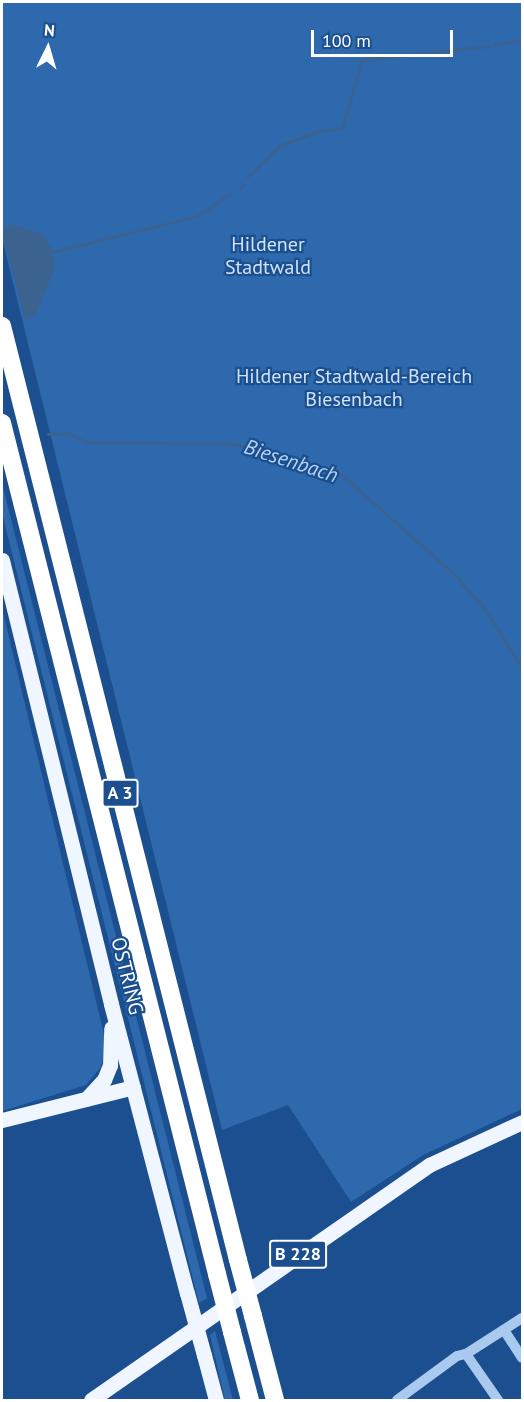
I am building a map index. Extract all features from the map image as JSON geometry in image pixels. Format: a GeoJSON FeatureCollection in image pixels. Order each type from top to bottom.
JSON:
{"type":"FeatureCollection","features":[{"type":"Feature","properties":{"kind":"highway","name":"A 3"},"geometry":{"type":"LineString","coordinates":[[2,326],[275,1401]]}},
{"type":"Feature","properties":{"kind":"highway","name":"A 3"},"geometry":{"type":"LineString","coordinates":[[2,423],[250,1401]]}},
{"type":"Feature","properties":{"kind":"main road","name":"OSTRING"},"geometry":{"type":"LineString","coordinates":[[2,560],[111,1004],[216,1401]]}},
{"type":"Feature","properties":{"kind":"main road"},"geometry":{"type":"LineString","coordinates":[[86,1100],[104,1080],[110,1065],[111,1004]]}},
{"type":"Feature","properties":{"kind":"main road"},"geometry":{"type":"LineString","coordinates":[[2,1120],[133,1087]]}},
{"type":"Feature","properties":{"kind":"main road","name":"B 228"},"geometry":{"type":"LineString","coordinates":[[91,1401],[411,1176],[452,1152],[522,1122]]}},
{"type":"Feature","properties":{"kind":"street"},"geometry":{"type":"LineString","coordinates":[[397,1401],[457,1356],[466,1354],[522,1318]]}},
{"type":"Feature","properties":{"kind":"street"},"geometry":{"type":"LineString","coordinates":[[504,1330],[522,1358]]}},
{"type":"Feature","properties":{"kind":"street"},"geometry":{"type":"LineString","coordinates":[[466,1354],[498,1401]]}},
{"type":"Feature","properties":{"kind":"green space","name":"Hildener Stadtwald"},"geometry":{"type":"Polygon","coordinates":[[[2,2],[522,2],[522,1109],[423,1155],[351,1202],[288,1105],[222,1130],[2,238],[2,2]]]}},
{"type":"Feature","properties":{"kind":"green space"},"geometry":{"type":"Polygon","coordinates":[[[2,483],[207,1298],[199,1303],[2,513],[2,483]]]}},
{"type":"Feature","properties":{"kind":"green space"},"geometry":{"type":"Polygon","coordinates":[[[2,608],[106,1043],[101,1067],[86,1085],[2,1111],[2,608]]]}},
{"type":"Feature","properties":{"kind":"green space"},"geometry":{"type":"Polygon","coordinates":[[[215,1331],[233,1400],[225,1400],[210,1335],[215,1331]]]}},
{"type":"Feature","properties":{"kind":"shaded area"},"geometry":{"type":"Polygon","coordinates":[[[11,224],[42,234],[51,248],[55,268],[35,316],[25,320],[2,232],[11,224]]]}},
{"type":"Feature","properties":{"kind":"waterway"},"geometry":{"type":"LineString","coordinates":[[494,45],[522,40]]}},
{"type":"Feature","properties":{"kind":"waterway"},"geometry":{"type":"LineString","coordinates":[[247,177],[279,146],[315,132],[342,128],[362,60],[488,46]]}},
{"type":"Feature","properties":{"kind":"waterway"},"geometry":{"type":"LineString","coordinates":[[241,188],[243,184]]}},
{"type":"Feature","properties":{"kind":"waterway"},"geometry":{"type":"LineString","coordinates":[[52,252],[198,216],[230,194]]}},
{"type":"Feature","properties":{"kind":"waterway","name":"Biesenbach"},"geometry":{"type":"LineString","coordinates":[[48,434],[68,433],[87,442],[237,444],[343,476],[453,573],[485,609],[522,668]]}},
{"type":"Feature","properties":{"kind":"park label","name":"Hildener Stadtwald-Bereich Biesenbach"},"geometry":{"type":"Point","coordinates":[354,388]}}]}
